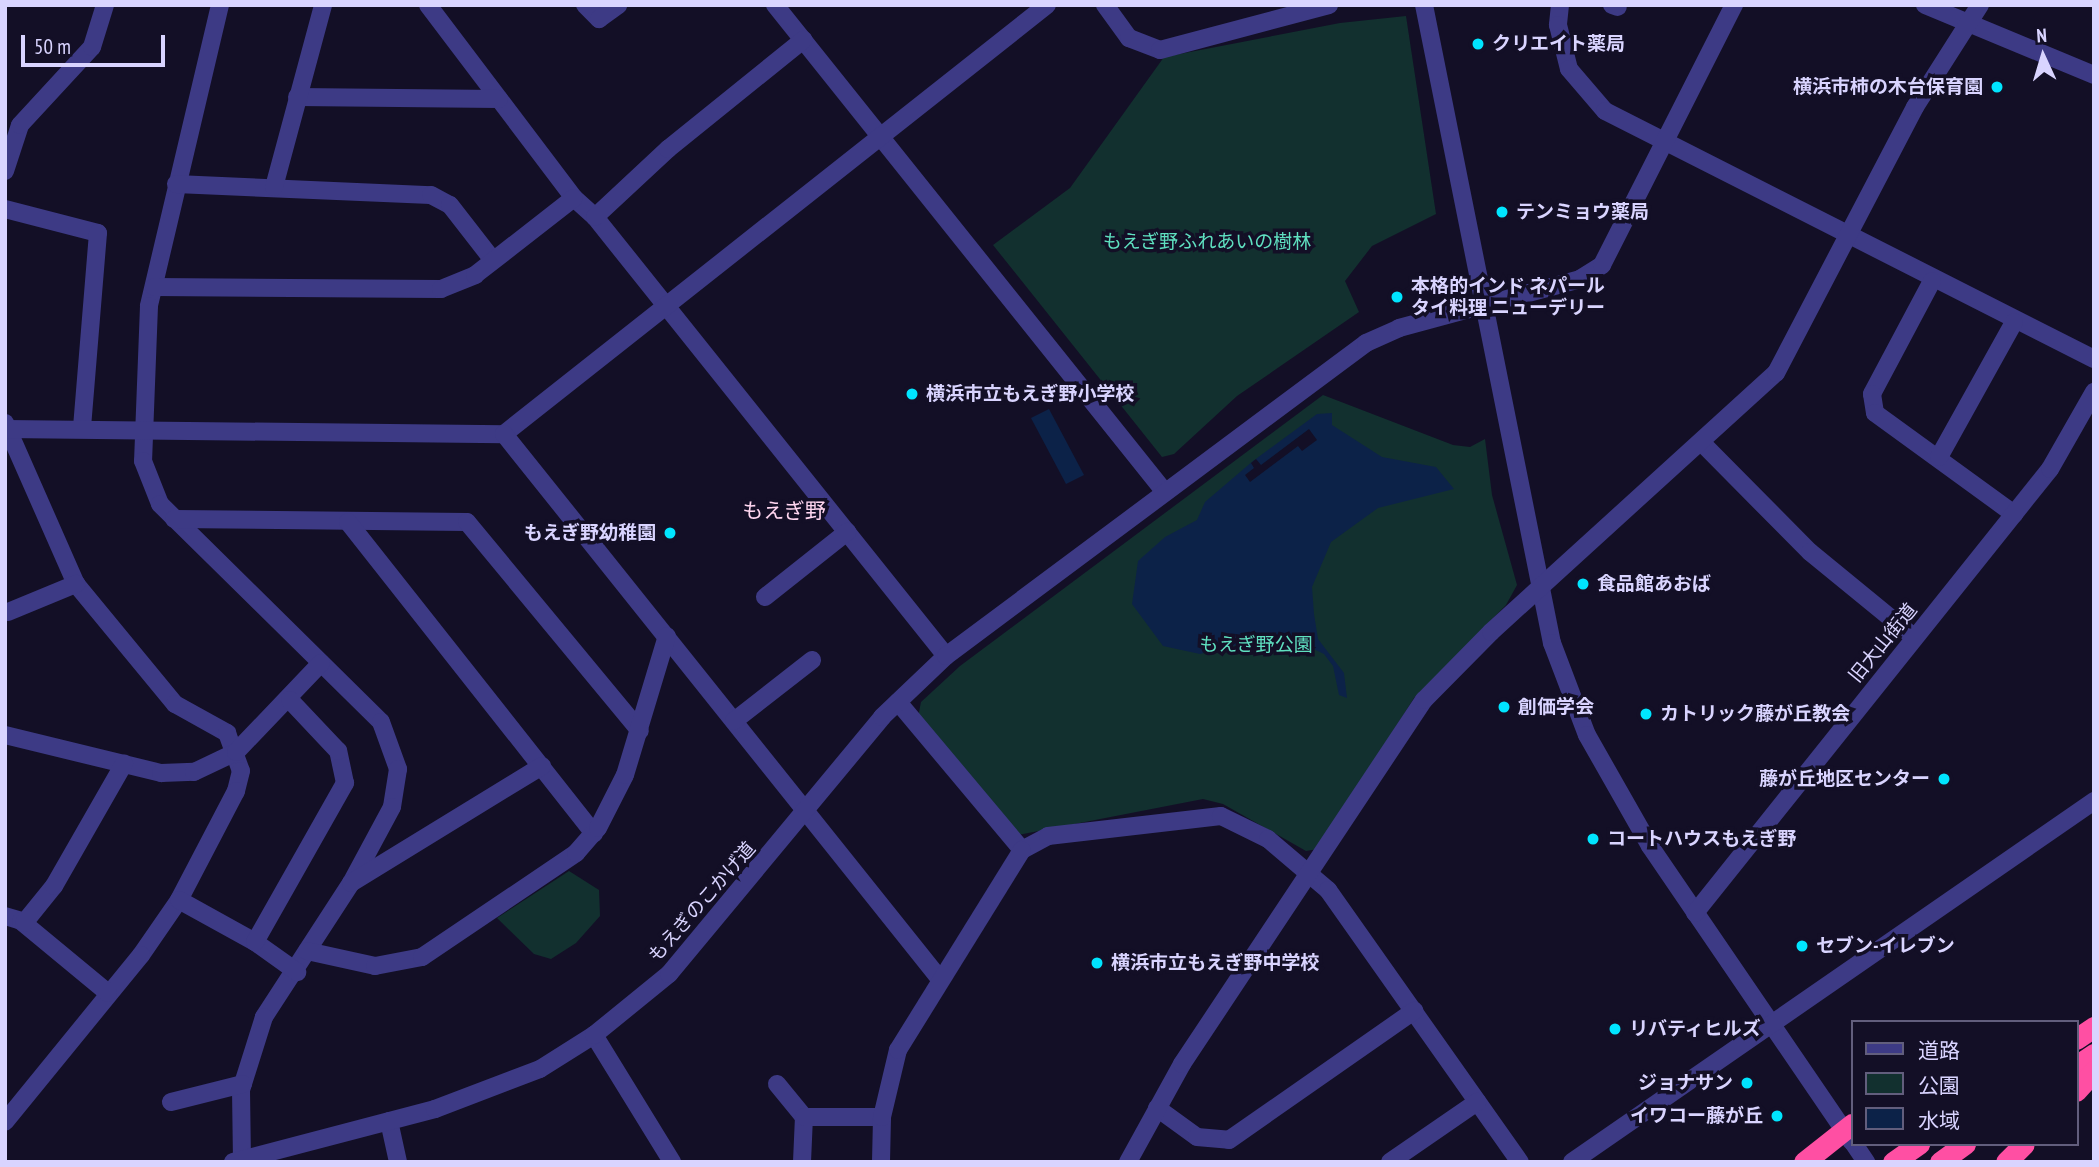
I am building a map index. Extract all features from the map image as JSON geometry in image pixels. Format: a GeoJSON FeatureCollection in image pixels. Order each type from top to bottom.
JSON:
{"type":"FeatureCollection","features":[{"type":"Feature","properties":{"kind":"highway"},"geometry":{"type":"LineString","coordinates":[[2078,1038],[2094,1027]]}},
{"type":"Feature","properties":{"kind":"highway"},"geometry":{"type":"LineString","coordinates":[[2078,1065],[2094,1054]]}},
{"type":"Feature","properties":{"kind":"highway"},"geometry":{"type":"LineString","coordinates":[[2078,1089],[2094,1071]]}},
{"type":"Feature","properties":{"kind":"highway"},"geometry":{"type":"LineString","coordinates":[[1804,1162],[1850,1135]]}},
{"type":"Feature","properties":{"kind":"highway"},"geometry":{"type":"LineString","coordinates":[[1895,1161],[1916,1146]]}},
{"type":"Feature","properties":{"kind":"highway"},"geometry":{"type":"LineString","coordinates":[[1940,1162],[1962,1146]]}},
{"type":"Feature","properties":{"kind":"highway"},"geometry":{"type":"LineString","coordinates":[[2006,1162],[2022,1146]]}},
{"type":"Feature","properties":{"kind":"street"},"geometry":{"type":"LineString","coordinates":[[5,170],[20,125],[92,47],[105,5]]}},
{"type":"Feature","properties":{"kind":"street"},"geometry":{"type":"LineString","coordinates":[[220,5],[154,286],[143,461],[150,487],[174,519],[381,722],[398,769],[392,807],[351,883],[307,951],[297,972],[264,1017],[243,1084],[239,1161]]}},
{"type":"Feature","properties":{"kind":"street"},"geometry":{"type":"LineString","coordinates":[[274,187],[296,97],[323,5]]}},
{"type":"Feature","properties":{"kind":"street"},"geometry":{"type":"LineString","coordinates":[[428,5],[573,198],[595,217],[664,309],[946,656]]}},
{"type":"Feature","properties":{"kind":"street"},"geometry":{"type":"LineString","coordinates":[[585,5],[599,19],[618,5]]}},
{"type":"Feature","properties":{"kind":"street"},"geometry":{"type":"LineString","coordinates":[[775,5],[1164,491]]}},
{"type":"Feature","properties":{"kind":"street"},"geometry":{"type":"LineString","coordinates":[[5,1122],[179,900],[236,791],[241,771],[228,733],[176,704],[76,584],[6,427],[504,434],[880,134],[1047,5]]}},
{"type":"Feature","properties":{"kind":"street"},"geometry":{"type":"LineString","coordinates":[[1105,5],[1129,38],[1160,50],[1329,5]]}},
{"type":"Feature","properties":{"kind":"street"},"geometry":{"type":"LineString","coordinates":[[1424,5],[1552,643],[1587,735],[1650,846],[1850,1135]]}},
{"type":"Feature","properties":{"kind":"street"},"geometry":{"type":"LineString","coordinates":[[1560,5],[1560,41],[1569,69],[1584,91],[1605,111],[1932,281],[2094,359]]}},
{"type":"Feature","properties":{"kind":"street","name":"もえぎのこかげ道"},"geometry":{"type":"LineString","coordinates":[[239,1161],[389,1121],[522,1077],[593,1035],[669,974],[806,813],[836,771],[898,702],[946,656],[1366,343],[1399,328],[1580,279],[1602,265],[1734,5]]}},
{"type":"Feature","properties":{"kind":"street"},"geometry":{"type":"LineString","coordinates":[[1925,5],[2094,75]]}},
{"type":"Feature","properties":{"kind":"street"},"geometry":{"type":"LineString","coordinates":[[1128,1162],[1182,1064],[1424,701],[1491,632],[1703,444],[1776,373],[1915,107],[1980,5]]}},
{"type":"Feature","properties":{"kind":"street"},"geometry":{"type":"LineString","coordinates":[[595,217],[668,149],[803,40]]}},
{"type":"Feature","properties":{"kind":"street"},"geometry":{"type":"LineString","coordinates":[[296,97],[499,99]]}},
{"type":"Feature","properties":{"kind":"street"},"geometry":{"type":"LineString","coordinates":[[176,184],[431,195],[450,205],[492,259]]}},
{"type":"Feature","properties":{"kind":"street"},"geometry":{"type":"LineString","coordinates":[[154,286],[441,289],[475,275],[573,198]]}},
{"type":"Feature","properties":{"kind":"street"},"geometry":{"type":"LineString","coordinates":[[5,209],[98,233],[82,428]]}},
{"type":"Feature","properties":{"kind":"street"},"geometry":{"type":"LineString","coordinates":[[1932,281],[1872,394],[1875,413],[2014,514]]}},
{"type":"Feature","properties":{"kind":"street"},"geometry":{"type":"LineString","coordinates":[[1939,457],[2014,322]]}},
{"type":"Feature","properties":{"kind":"street","name":"旧大山街道"},"geometry":{"type":"LineString","coordinates":[[1695,913],[2050,469],[2094,392]]}},
{"type":"Feature","properties":{"kind":"street"},"geometry":{"type":"LineString","coordinates":[[504,434],[939,978]]}},
{"type":"Feature","properties":{"kind":"street"},"geometry":{"type":"LineString","coordinates":[[1703,444],[1810,552],[1914,637]]}},
{"type":"Feature","properties":{"kind":"street"},"geometry":{"type":"LineString","coordinates":[[174,519],[467,522],[640,731]]}},
{"type":"Feature","properties":{"kind":"street"},"geometry":{"type":"LineString","coordinates":[[348,522],[594,833]]}},
{"type":"Feature","properties":{"kind":"street"},"geometry":{"type":"LineString","coordinates":[[765,597],[847,533]]}},
{"type":"Feature","properties":{"kind":"street"},"geometry":{"type":"LineString","coordinates":[[8,612],[76,584]]}},
{"type":"Feature","properties":{"kind":"street"},"geometry":{"type":"LineString","coordinates":[[307,951],[375,966],[422,957],[576,853],[594,833],[625,775],[667,636]]}},
{"type":"Feature","properties":{"kind":"street"},"geometry":{"type":"LineString","coordinates":[[734,721],[812,660]]}},
{"type":"Feature","properties":{"kind":"street"},"geometry":{"type":"LineString","coordinates":[[5,735],[161,773],[194,772],[236,752],[290,699],[321,663]]}},
{"type":"Feature","properties":{"kind":"street"},"geometry":{"type":"LineString","coordinates":[[255,942],[345,783],[338,751],[290,699]]}},
{"type":"Feature","properties":{"kind":"street"},"geometry":{"type":"LineString","coordinates":[[898,702],[1022,850]]}},
{"type":"Feature","properties":{"kind":"street"},"geometry":{"type":"LineString","coordinates":[[24,923],[54,886],[124,764]]}},
{"type":"Feature","properties":{"kind":"street"},"geometry":{"type":"LineString","coordinates":[[351,883],[542,766]]}},
{"type":"Feature","properties":{"kind":"street"},"geometry":{"type":"LineString","coordinates":[[1572,1162],[2094,801]]}},
{"type":"Feature","properties":{"kind":"street"},"geometry":{"type":"LineString","coordinates":[[881,1162],[882,1117],[898,1050],[939,978],[1022,850],[1048,836],[1221,816],[1268,839],[1328,890],[1520,1162]]}},
{"type":"Feature","properties":{"kind":"street"},"geometry":{"type":"LineString","coordinates":[[179,900],[255,942],[297,972]]}},
{"type":"Feature","properties":{"kind":"street"},"geometry":{"type":"LineString","coordinates":[[5,916],[24,923],[108,993]]}},
{"type":"Feature","properties":{"kind":"street"},"geometry":{"type":"LineString","coordinates":[[1157,1108],[1197,1137],[1229,1140],[1414,1011]]}},
{"type":"Feature","properties":{"kind":"street"},"geometry":{"type":"LineString","coordinates":[[593,1035],[672,1162]]}},
{"type":"Feature","properties":{"kind":"street"},"geometry":{"type":"LineString","coordinates":[[171,1102],[243,1084]]}},
{"type":"Feature","properties":{"kind":"street"},"geometry":{"type":"LineString","coordinates":[[777,1084],[804,1117],[802,1162]]}},
{"type":"Feature","properties":{"kind":"street"},"geometry":{"type":"LineString","coordinates":[[1390,1162],[1477,1102]]}},
{"type":"Feature","properties":{"kind":"street"},"geometry":{"type":"LineString","coordinates":[[804,1117],[882,1117]]}},
{"type":"Feature","properties":{"kind":"street"},"geometry":{"type":"LineString","coordinates":[[389,1121],[398,1162]]}},
{"type":"Feature","properties":{"kind":"street"},"geometry":{"type":"LineString","coordinates":[[1857,1146],[1866,1162]]}},
{"type":"Feature","properties":{"kind":"green space","name":"もえぎ野ふれあいの樹林"},"geometry":{"type":"Polygon","coordinates":[[[1406,16],[1436,214],[1372,246],[1345,281],[1359,312],[1237,396],[1174,454],[1162,457],[993,245],[1070,188],[1164,57],[1340,23],[1406,16]]]}},
{"type":"Feature","properties":{"kind":"green space","name":"もえぎ野公園"},"geometry":{"type":"Polygon","coordinates":[[[1323,395],[1453,445],[1470,447],[1485,439],[1492,495],[1517,585],[1506,605],[1414,698],[1318,849],[1306,851],[1223,804],[1203,799],[1018,835],[918,717],[921,702],[960,666],[1323,395]]]}},
{"type":"Feature","properties":{"kind":"green space"},"geometry":{"type":"Polygon","coordinates":[[[569,871],[599,890],[600,916],[576,943],[551,959],[534,954],[497,918],[569,871]]]}},
{"type":"Feature","properties":{"kind":"water"},"geometry":{"type":"Polygon","coordinates":[[[1049,409],[1084,475],[1066,484],[1031,418],[1049,409]]]}},
{"type":"Feature","properties":{"kind":"water"},"geometry":{"type":"Polygon","coordinates":[[[1332,413],[1332,425],[1382,457],[1436,467],[1454,489],[1378,508],[1331,542],[1312,587],[1314,614],[1318,639],[1344,673],[1347,698],[1339,695],[1333,666],[1324,654],[1295,640],[1240,644],[1200,654],[1163,646],[1132,604],[1138,561],[1165,537],[1197,520],[1205,502],[1253,461],[1317,414],[1332,413]]]}},
{"type":"Feature","properties":{"kind":"pier"},"geometry":{"type":"Polygon","coordinates":[[[1309,429],[1317,440],[1302,451],[1298,446],[1250,482],[1245,475],[1254,468],[1251,463],[1256,459],[1261,465],[1309,429]]]}},
{"type":"Feature","properties":{"kind":"place","name":"クリエイト薬局"},"geometry":{"type":"Point","coordinates":[1478,44]}},
{"type":"Feature","properties":{"kind":"place","name":"横浜市柿の木台保育園"},"geometry":{"type":"Point","coordinates":[1997,87]}},
{"type":"Feature","properties":{"kind":"place","name":"テンミョウ薬局"},"geometry":{"type":"Point","coordinates":[1502,212]}},
{"type":"Feature","properties":{"kind":"place","name":"本格的インド ネパール タイ料理 ニューデリー"},"geometry":{"type":"Point","coordinates":[1397,297]}},
{"type":"Feature","properties":{"kind":"place","name":"横浜市立もえぎ野小学校"},"geometry":{"type":"Point","coordinates":[912,394]}},
{"type":"Feature","properties":{"kind":"place","name":"もえぎ野幼稚園"},"geometry":{"type":"Point","coordinates":[670,533]}},
{"type":"Feature","properties":{"kind":"place","name":"食品館あおば"},"geometry":{"type":"Point","coordinates":[1583,584]}},
{"type":"Feature","properties":{"kind":"place","name":"創価学会"},"geometry":{"type":"Point","coordinates":[1504,707]}},
{"type":"Feature","properties":{"kind":"place","name":"カトリック藤が丘教会"},"geometry":{"type":"Point","coordinates":[1646,714]}},
{"type":"Feature","properties":{"kind":"place","name":"藤が丘地区センター"},"geometry":{"type":"Point","coordinates":[1944,779]}},
{"type":"Feature","properties":{"kind":"place","name":"コートハウスもえぎ野"},"geometry":{"type":"Point","coordinates":[1593,839]}},
{"type":"Feature","properties":{"kind":"place","name":"セブン-イレブン"},"geometry":{"type":"Point","coordinates":[1802,946]}},
{"type":"Feature","properties":{"kind":"place","name":"横浜市立もえぎ野中学校"},"geometry":{"type":"Point","coordinates":[1097,963]}},
{"type":"Feature","properties":{"kind":"place","name":"リバティヒルズ"},"geometry":{"type":"Point","coordinates":[1615,1029]}},
{"type":"Feature","properties":{"kind":"place","name":"ジョナサン"},"geometry":{"type":"Point","coordinates":[1747,1083]}},
{"type":"Feature","properties":{"kind":"place","name":"イワコー藤が丘"},"geometry":{"type":"Point","coordinates":[1777,1116]}},
{"type":"Feature","properties":{"kind":"district","name":"もえぎ野"},"geometry":{"type":"Point","coordinates":[784,511]}}]}
